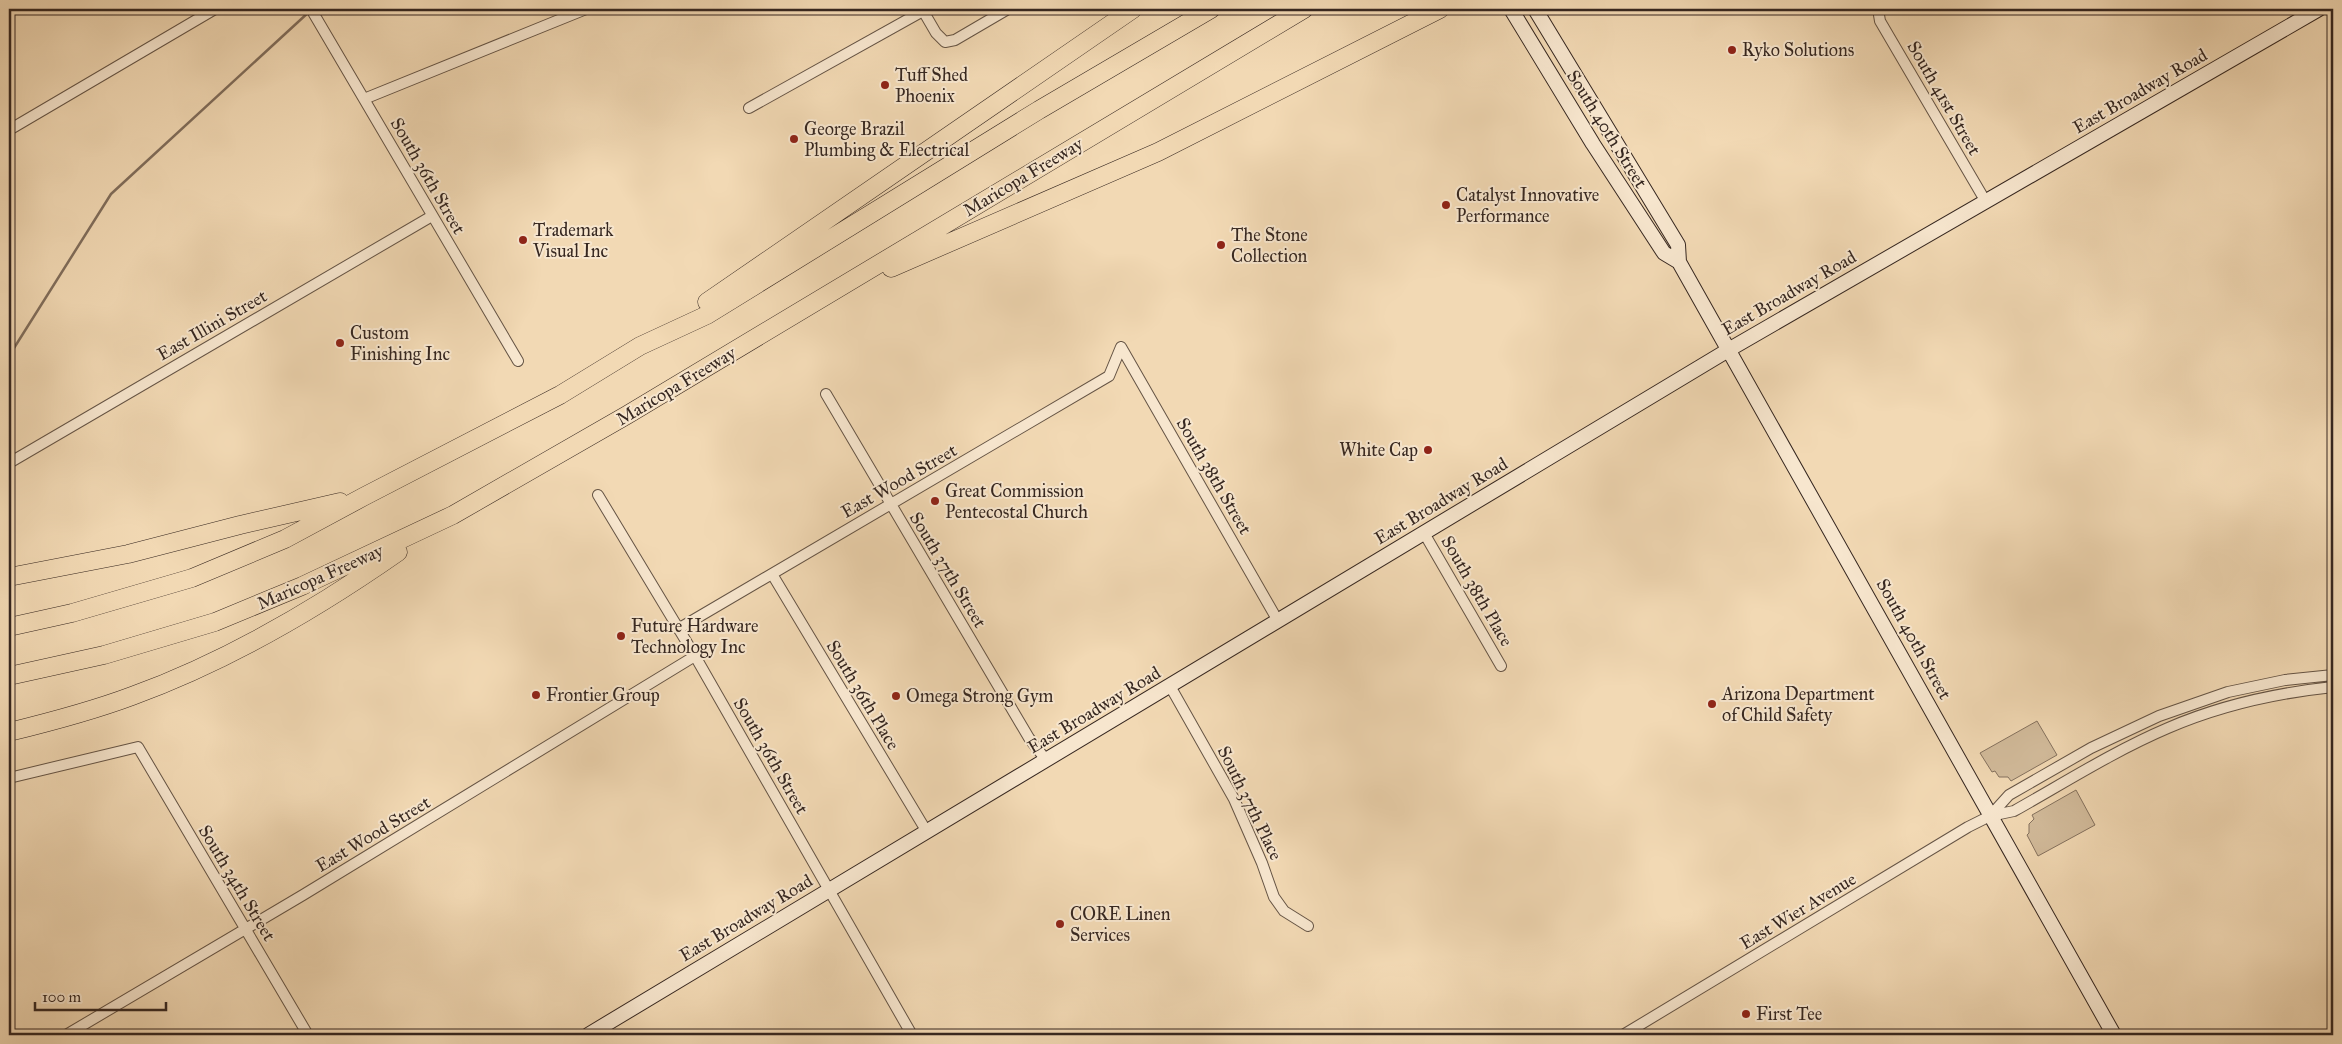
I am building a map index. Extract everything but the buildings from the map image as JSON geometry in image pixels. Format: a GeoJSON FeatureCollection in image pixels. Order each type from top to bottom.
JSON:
{"type":"FeatureCollection","features":[{"type":"Feature","properties":{"kind":"highway"},"geometry":{"type":"LineString","coordinates":[[9,627],[80,611],[192,578],[285,540],[363,497],[560,395],[640,346],[1133,9]]}},
{"type":"Feature","properties":{"kind":"highway"},"geometry":{"type":"LineString","coordinates":[[640,346],[707,315],[1039,110],[1211,9]]}},
{"type":"Feature","properties":{"kind":"highway","name":"Maricopa Freeway"},"geometry":{"type":"LineString","coordinates":[[9,676],[104,655],[215,622],[302,586],[444,520],[627,415],[1304,9]]}},
{"type":"Feature","properties":{"kind":"highway"},"geometry":{"type":"LineString","coordinates":[[826,296],[1158,152],[1440,9]]}},
{"type":"Feature","properties":{"kind":"highway"},"geometry":{"type":"LineString","coordinates":[[9,577],[128,554],[240,525],[363,497]]}},
{"type":"Feature","properties":{"kind":"highway"},"geometry":{"type":"LineString","coordinates":[[9,732],[76,715],[132,696],[224,657],[312,610],[444,520]]}},
{"type":"Feature","properties":{"kind":"main road","name":"South 40th Street"},"geometry":{"type":"LineString","coordinates":[[1511,9],[1593,144],[1664,253],[1679,262]]}},
{"type":"Feature","properties":{"kind":"main road","name":"South 40th Street"},"geometry":{"type":"LineString","coordinates":[[1536,9],[1678,245],[1679,262],[1730,349],[2114,1035]]}},
{"type":"Feature","properties":{"kind":"main road","name":"East Broadway Road"},"geometry":{"type":"LineString","coordinates":[[588,1035],[1730,349],[2318,9]]}},
{"type":"Feature","properties":{"kind":"street"},"geometry":{"type":"LineString","coordinates":[[9,130],[215,9]]}},
{"type":"Feature","properties":{"kind":"street"},"geometry":{"type":"LineString","coordinates":[[364,99],[586,9]]}},
{"type":"Feature","properties":{"kind":"street"},"geometry":{"type":"LineString","coordinates":[[749,108],[922,10],[936,33],[945,42],[955,40],[1008,9]]}},
{"type":"Feature","properties":{"kind":"street","name":"South 41st Street"},"geometry":{"type":"LineString","coordinates":[[1878,9],[1880,21],[1986,202]]}},
{"type":"Feature","properties":{"kind":"street","name":"South 36th Street"},"geometry":{"type":"LineString","coordinates":[[313,12],[518,361]]}},
{"type":"Feature","properties":{"kind":"street","name":"East Illini Street"},"geometry":{"type":"LineString","coordinates":[[9,463],[432,216]]}},
{"type":"Feature","properties":{"kind":"street","name":"East Wood Street"},"geometry":{"type":"LineString","coordinates":[[678,629],[1109,376],[1121,347]]}},
{"type":"Feature","properties":{"kind":"street","name":"South 38th Street"},"geometry":{"type":"LineString","coordinates":[[1121,347],[1278,621]]}},
{"type":"Feature","properties":{"kind":"street","name":"South 37th Street"},"geometry":{"type":"LineString","coordinates":[[826,394],[1029,738],[1046,760]]}},
{"type":"Feature","properties":{"kind":"street","name":"South 36th Street"},"geometry":{"type":"LineString","coordinates":[[598,495],[695,656],[912,1035]]}},
{"type":"Feature","properties":{"kind":"street","name":"South 38th Place"},"geometry":{"type":"LineString","coordinates":[[1424,533],[1501,666]]}},
{"type":"Feature","properties":{"kind":"street","name":"South 36th Place"},"geometry":{"type":"LineString","coordinates":[[772,574],[927,832]]}},
{"type":"Feature","properties":{"kind":"street","name":"East Wood Street"},"geometry":{"type":"LineString","coordinates":[[66,1035],[245,930],[695,656]]}},
{"type":"Feature","properties":{"kind":"street"},"geometry":{"type":"LineString","coordinates":[[1990,816],[2009,795],[2091,748],[2159,716],[2228,692],[2285,680],[2333,675]]}},
{"type":"Feature","properties":{"kind":"street","name":"South 37th Place"},"geometry":{"type":"LineString","coordinates":[[1170,686],[1234,799],[1262,863],[1274,898],[1284,911],[1308,926]]}},
{"type":"Feature","properties":{"kind":"street"},"geometry":{"type":"LineString","coordinates":[[1990,816],[2014,811],[2131,746],[2190,719],[2239,703],[2287,692],[2333,687]]}},
{"type":"Feature","properties":{"kind":"street","name":"South 34th Street"},"geometry":{"type":"LineString","coordinates":[[9,778],[138,747],[308,1035]]}},
{"type":"Feature","properties":{"kind":"street","name":"East Wier Avenue"},"geometry":{"type":"LineString","coordinates":[[1623,1035],[1990,816]]}},
{"type":"Feature","properties":{"kind":"shaded area"},"geometry":{"type":"Polygon","coordinates":[[[2037,721],[2057,755],[2011,781],[2008,777],[1999,777],[1995,771],[1992,772],[1980,753],[2037,721]]]}},
{"type":"Feature","properties":{"kind":"shaded area"},"geometry":{"type":"Polygon","coordinates":[[[2076,790],[2095,825],[2038,856],[2027,835],[2029,833],[2029,824],[2034,819],[2032,815],[2076,790]]]}},
{"type":"Feature","properties":{"kind":"waterway"},"geometry":{"type":"LineString","coordinates":[[9,356],[111,194],[310,11]]}},
{"type":"Feature","properties":{"kind":"place","name":"Ryko Solutions"},"geometry":{"type":"Point","coordinates":[1732,50]}},
{"type":"Feature","properties":{"kind":"place","name":"Tuff Shed Phoenix"},"geometry":{"type":"Point","coordinates":[885,85]}},
{"type":"Feature","properties":{"kind":"place","name":"George Brazil Plumbing & Electrical"},"geometry":{"type":"Point","coordinates":[794,139]}},
{"type":"Feature","properties":{"kind":"place","name":"Catalyst Innovative Performance"},"geometry":{"type":"Point","coordinates":[1446,205]}},
{"type":"Feature","properties":{"kind":"place","name":"Trademark Visual Inc"},"geometry":{"type":"Point","coordinates":[523,240]}},
{"type":"Feature","properties":{"kind":"place","name":"The Stone Collection"},"geometry":{"type":"Point","coordinates":[1221,245]}},
{"type":"Feature","properties":{"kind":"place","name":"Custom Finishing Inc"},"geometry":{"type":"Point","coordinates":[340,343]}},
{"type":"Feature","properties":{"kind":"place","name":"White Cap"},"geometry":{"type":"Point","coordinates":[1428,450]}},
{"type":"Feature","properties":{"kind":"place","name":"Great Commission Pentecostal Church"},"geometry":{"type":"Point","coordinates":[935,501]}},
{"type":"Feature","properties":{"kind":"place","name":"Future Hardware Technology Inc"},"geometry":{"type":"Point","coordinates":[621,636]}},
{"type":"Feature","properties":{"kind":"place","name":"Frontier Group"},"geometry":{"type":"Point","coordinates":[536,695]}},
{"type":"Feature","properties":{"kind":"place","name":"Omega Strong Gym"},"geometry":{"type":"Point","coordinates":[896,696]}},
{"type":"Feature","properties":{"kind":"place","name":"Arizona Department of Child Safety"},"geometry":{"type":"Point","coordinates":[1712,704]}},
{"type":"Feature","properties":{"kind":"place","name":"CORE Linen Services"},"geometry":{"type":"Point","coordinates":[1060,924]}},
{"type":"Feature","properties":{"kind":"place","name":"First Tee"},"geometry":{"type":"Point","coordinates":[1746,1014]}}]}
